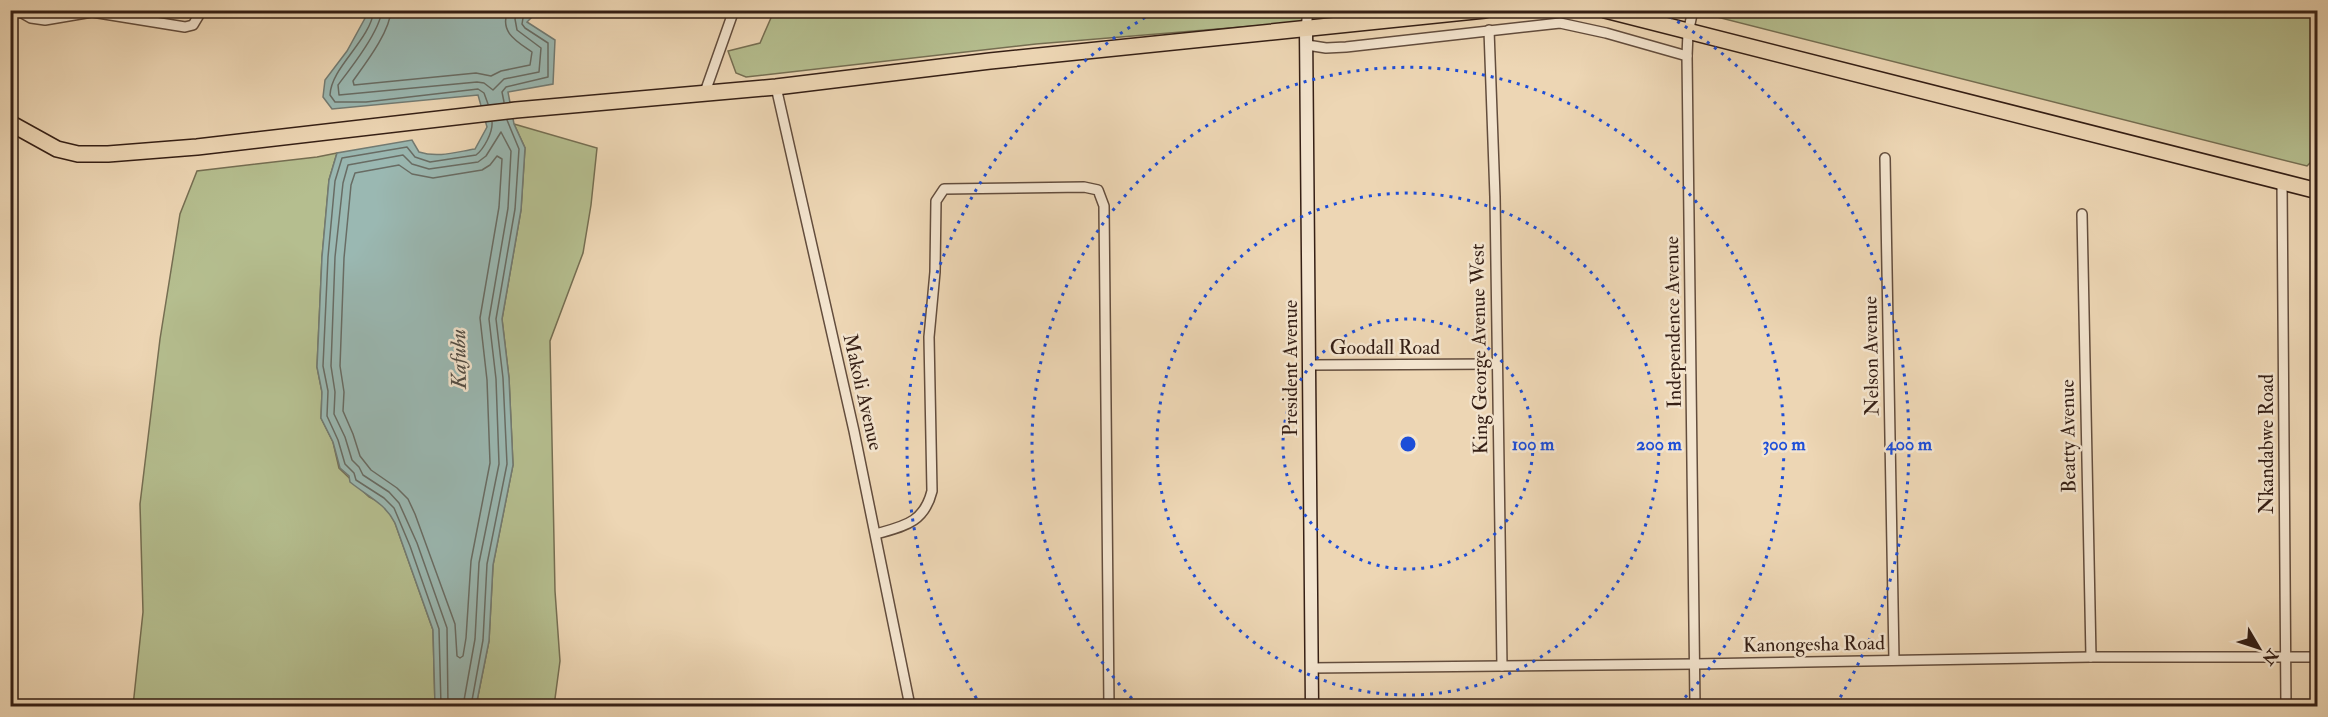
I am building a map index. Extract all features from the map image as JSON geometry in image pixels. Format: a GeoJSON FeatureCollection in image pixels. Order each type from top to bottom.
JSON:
{"type":"FeatureCollection","features":[{"type":"Feature","properties":{"kind":"highway"},"geometry":{"type":"LineString","coordinates":[[10,123],[57,148],[78,154],[108,154],[197,147],[482,114],[776,87],[990,61],[1485,10]]}},
{"type":"Feature","properties":{"kind":"highway"},"geometry":{"type":"LineString","coordinates":[[1605,10],[1688,33],[2318,191]]}},
{"type":"Feature","properties":{"kind":"main road","name":"President Avenue"},"geometry":{"type":"LineString","coordinates":[[1306,29],[1312,706]]}},
{"type":"Feature","properties":{"kind":"street"},"geometry":{"type":"LineString","coordinates":[[17,10],[31,18],[45,20],[92,11],[185,27],[193,25],[202,10]]}},
{"type":"Feature","properties":{"kind":"street"},"geometry":{"type":"LineString","coordinates":[[705,92],[734,10]]}},
{"type":"Feature","properties":{"kind":"street"},"geometry":{"type":"LineString","coordinates":[[1306,29],[1308,10]]}},
{"type":"Feature","properties":{"kind":"street","name":"Independence Avenue"},"geometry":{"type":"LineString","coordinates":[[1693,10],[1688,33],[1687,56],[1695,706]]}},
{"type":"Feature","properties":{"kind":"street"},"geometry":{"type":"LineString","coordinates":[[1307,45],[1326,48],[1346,47],[1560,23],[1606,33],[1687,56]]}},
{"type":"Feature","properties":{"kind":"street","name":"King George Avenue West"},"geometry":{"type":"LineString","coordinates":[[1489,30],[1495,197],[1502,666]]}},
{"type":"Feature","properties":{"kind":"street","name":"Makoli Avenue"},"geometry":{"type":"LineString","coordinates":[[776,87],[876,534],[910,706]]}},
{"type":"Feature","properties":{"kind":"street","name":"Nelson Avenue"},"geometry":{"type":"LineString","coordinates":[[1885,158],[1894,660]]}},
{"type":"Feature","properties":{"kind":"street","name":"Nkandabwe Road"},"geometry":{"type":"LineString","coordinates":[[2282,182],[2286,706]]}},
{"type":"Feature","properties":{"kind":"street"},"geometry":{"type":"LineString","coordinates":[[876,534],[907,525],[918,518],[924,511],[932,491],[929,337],[935,272],[936,201],[939,194],[944,189],[1084,187],[1098,190],[1104,206],[1109,706]]}},
{"type":"Feature","properties":{"kind":"street","name":"Beatty Avenue"},"geometry":{"type":"LineString","coordinates":[[2082,214],[2091,657]]}},
{"type":"Feature","properties":{"kind":"street","name":"Goodall Road"},"geometry":{"type":"LineString","coordinates":[[1309,365],[1497,364]]}},
{"type":"Feature","properties":{"kind":"street","name":"Kanongesha Road"},"geometry":{"type":"LineString","coordinates":[[1311,668],[2091,657],[2318,657]]}},
{"type":"Feature","properties":{"kind":"green space"},"geometry":{"type":"Polygon","coordinates":[[[1324,10],[1325,20],[1036,44],[746,77],[736,73],[728,51],[760,43],[774,11],[1324,10]]]}},
{"type":"Feature","properties":{"kind":"green space"},"geometry":{"type":"Polygon","coordinates":[[[1710,10],[2317,11],[2317,156],[2307,166],[1709,15],[1710,10]]]}},
{"type":"Feature","properties":{"kind":"green space"},"geometry":{"type":"Polygon","coordinates":[[[514,124],[597,148],[583,253],[550,341],[555,591],[560,661],[554,706],[476,706],[489,641],[493,565],[513,465],[509,378],[502,319],[521,210],[525,148],[514,124]]]}},
{"type":"Feature","properties":{"kind":"green space"},"geometry":{"type":"Polygon","coordinates":[[[337,153],[329,180],[322,257],[317,367],[322,392],[321,418],[333,442],[339,468],[369,497],[381,503],[395,523],[433,630],[435,706],[133,706],[143,612],[140,504],[160,339],[180,214],[197,171],[337,153]]]}},
{"type":"Feature","properties":{"kind":"water","name":"Kafubu"},"geometry":{"type":"Polygon","coordinates":[[[369,11],[544,11],[536,13],[527,22],[555,40],[553,84],[508,92],[514,124],[525,148],[521,210],[502,319],[509,378],[513,465],[493,565],[489,641],[476,706],[435,706],[433,630],[395,523],[386,510],[350,482],[349,476],[340,468],[333,442],[321,418],[322,392],[317,367],[322,257],[329,180],[337,153],[412,140],[419,152],[454,153],[475,149],[487,127],[478,95],[332,109],[323,97],[325,80],[347,51],[369,11]]]}}]}
